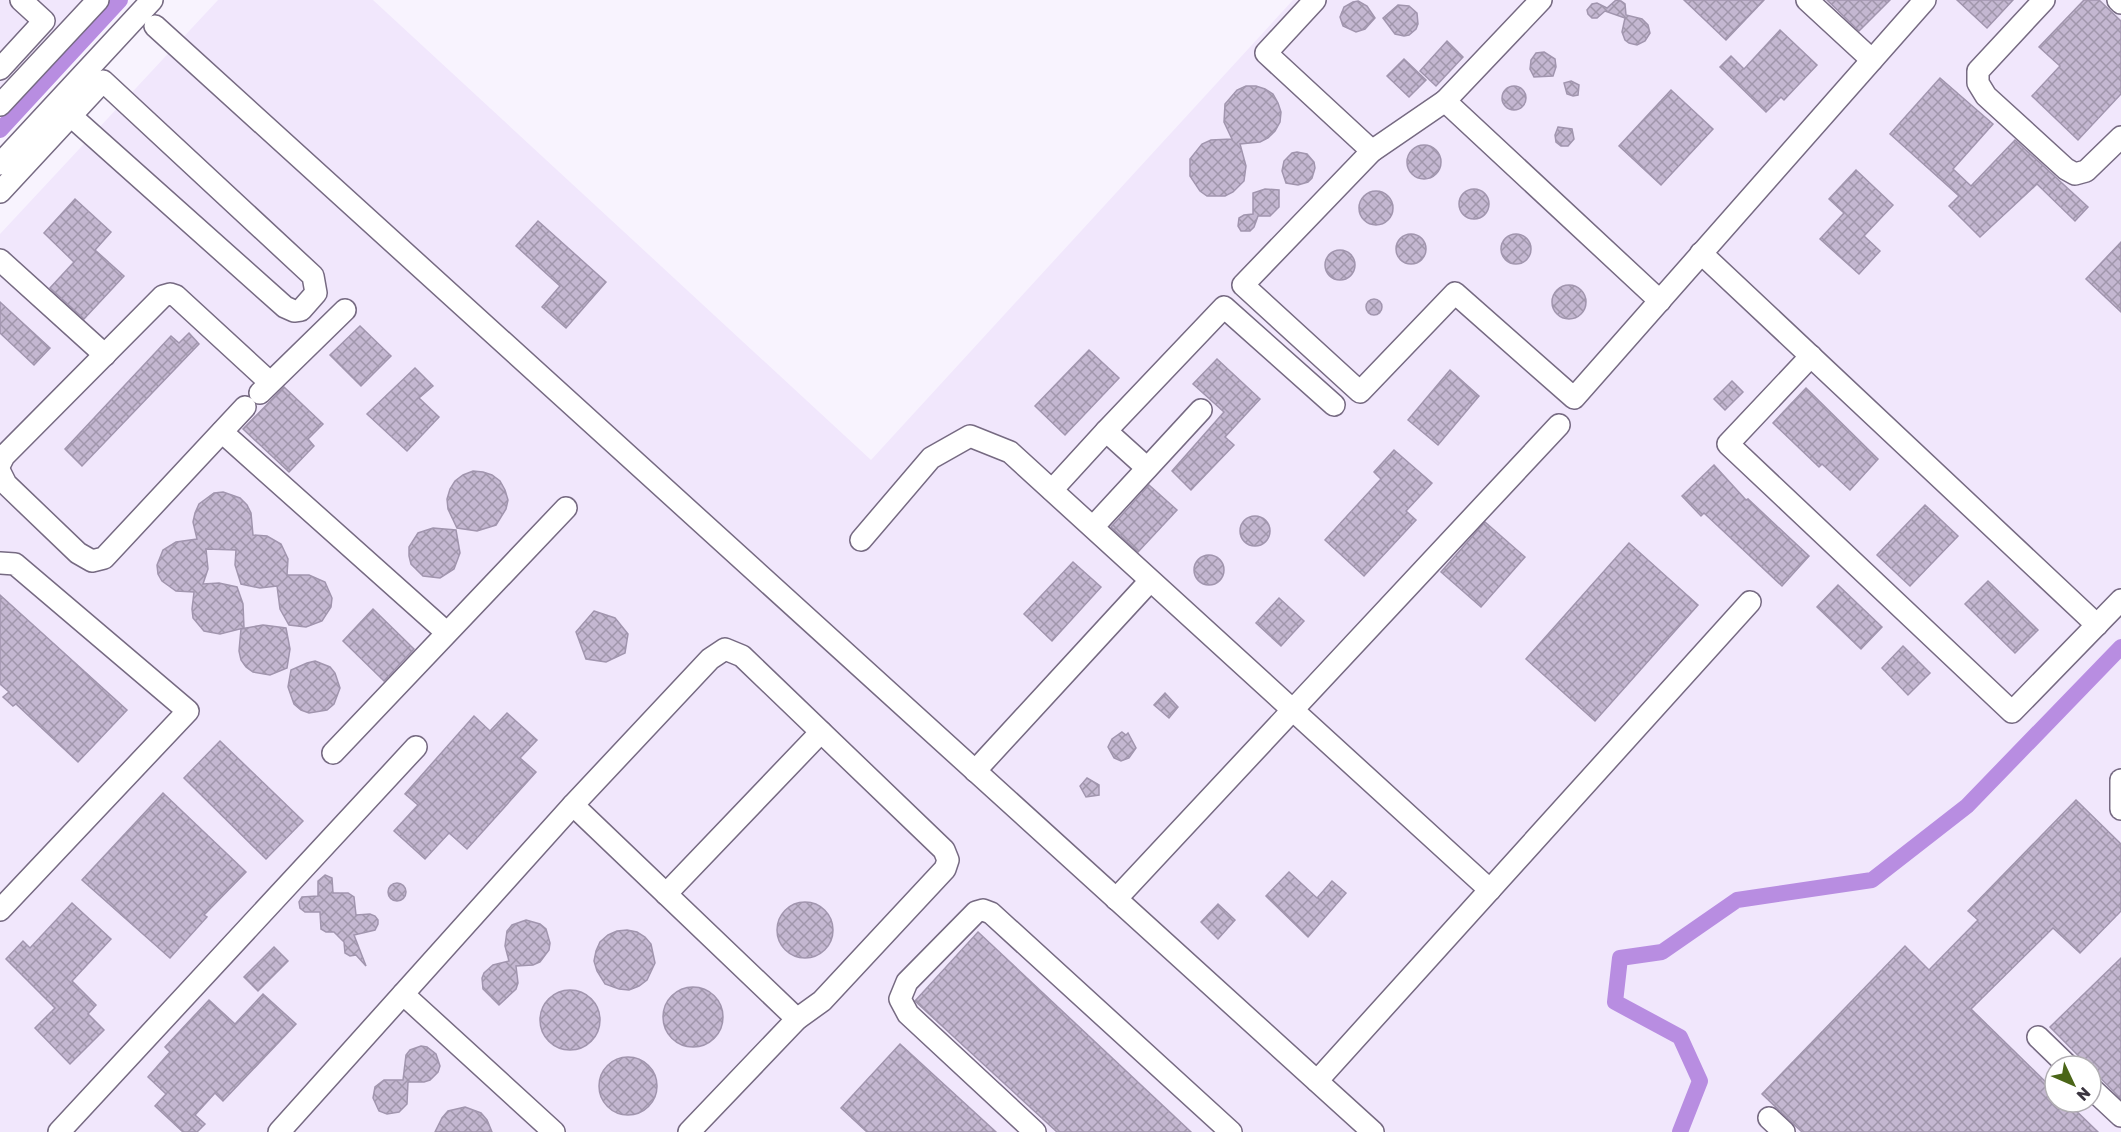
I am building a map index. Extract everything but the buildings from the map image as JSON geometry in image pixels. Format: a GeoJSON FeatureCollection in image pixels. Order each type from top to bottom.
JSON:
{"type":"FeatureCollection","features":[{"type":"Feature","properties":{"kind":"street"},"geometry":{"type":"LineString","coordinates":[[0,69],[44,21],[21,0]]}},
{"type":"Feature","properties":{"kind":"street"},"geometry":{"type":"LineString","coordinates":[[0,105],[98,0]]}},
{"type":"Feature","properties":{"kind":"street"},"geometry":{"type":"LineString","coordinates":[[0,164],[152,0]]}},
{"type":"Feature","properties":{"kind":"street"},"geometry":{"type":"LineString","coordinates":[[1316,0],[1266,53],[1372,151]]}},
{"type":"Feature","properties":{"kind":"street"},"geometry":{"type":"LineString","coordinates":[[1541,0],[1445,101],[1372,151],[1242,285],[1360,392],[1455,293],[1574,398],[1925,0]]}},
{"type":"Feature","properties":{"kind":"street"},"geometry":{"type":"LineString","coordinates":[[1806,0],[1872,60]]}},
{"type":"Feature","properties":{"kind":"street"},"geometry":{"type":"LineString","coordinates":[[2044,0],[1978,71],[1978,83],[1986,96],[2066,169],[2075,174],[2086,171],[2121,137]]}},
{"type":"Feature","properties":{"kind":"street"},"geometry":{"type":"LineString","coordinates":[[2118,0],[2121,3]]}},
{"type":"Feature","properties":{"kind":"street"},"geometry":{"type":"LineString","coordinates":[[154,26],[1373,1132]]}},
{"type":"Feature","properties":{"kind":"street"},"geometry":{"type":"LineString","coordinates":[[0,192],[103,81],[313,276],[316,293],[301,310],[294,311],[285,307],[71,116]]}},
{"type":"Feature","properties":{"kind":"street"},"geometry":{"type":"LineString","coordinates":[[1445,101],[1660,301]]}},
{"type":"Feature","properties":{"kind":"street"},"geometry":{"type":"LineString","coordinates":[[1701,253],[2097,625]]}},
{"type":"Feature","properties":{"kind":"street"},"geometry":{"type":"LineString","coordinates":[[0,260],[105,355]]}},
{"type":"Feature","properties":{"kind":"street"},"geometry":{"type":"LineString","coordinates":[[0,464],[4,456],[163,296],[170,294],[176,296],[256,392]]}},
{"type":"Feature","properties":{"kind":"street"},"geometry":{"type":"LineString","coordinates":[[1052,490],[1224,307],[1334,405]]}},
{"type":"Feature","properties":{"kind":"street"},"geometry":{"type":"LineString","coordinates":[[0,472],[6,484],[78,553],[92,561],[104,558],[222,432],[256,392],[345,310]]}},
{"type":"Feature","properties":{"kind":"street"},"geometry":{"type":"LineString","coordinates":[[1811,356],[1728,444],[2012,712],[2121,600]]}},
{"type":"Feature","properties":{"kind":"street"},"geometry":{"type":"LineString","coordinates":[[1092,527],[1201,410]]}},
{"type":"Feature","properties":{"kind":"street"},"geometry":{"type":"LineString","coordinates":[[1116,899],[1559,425]]}},
{"type":"Feature","properties":{"kind":"street"},"geometry":{"type":"LineString","coordinates":[[1106,431],[1147,468]]}},
{"type":"Feature","properties":{"kind":"street"},"geometry":{"type":"LineString","coordinates":[[222,432],[446,632]]}},
{"type":"Feature","properties":{"kind":"street"},"geometry":{"type":"LineString","coordinates":[[861,540],[931,458],[970,436],[1010,452],[1490,890]]}},
{"type":"Feature","properties":{"kind":"street"},"geometry":{"type":"LineString","coordinates":[[333,753],[566,508]]}},
{"type":"Feature","properties":{"kind":"street"},"geometry":{"type":"LineString","coordinates":[[0,563],[15,564],[188,711],[0,910]]}},
{"type":"Feature","properties":{"kind":"street"},"geometry":{"type":"LineString","coordinates":[[975,771],[1150,581]]}},
{"type":"Feature","properties":{"kind":"street"},"geometry":{"type":"LineString","coordinates":[[1317,1081],[1750,602]]}},
{"type":"Feature","properties":{"kind":"street"},"geometry":{"type":"LineString","coordinates":[[279,1132],[573,805],[710,660],[725,649],[742,656],[944,850],[948,860],[945,869],[822,1001],[797,1019],[689,1132]]}},
{"type":"Feature","properties":{"kind":"street"},"geometry":{"type":"LineString","coordinates":[[666,894],[821,732]]}},
{"type":"Feature","properties":{"kind":"street"},"geometry":{"type":"LineString","coordinates":[[59,1132],[416,747]]}},
{"type":"Feature","properties":{"kind":"street"},"geometry":{"type":"LineString","coordinates":[[2121,780],[2121,809]]}},
{"type":"Feature","properties":{"kind":"street"},"geometry":{"type":"LineString","coordinates":[[573,805],[797,1019]]}},
{"type":"Feature","properties":{"kind":"street"},"geometry":{"type":"LineString","coordinates":[[1035,1132],[908,1014],[900,999],[907,982],[976,912],[983,910],[991,913],[1231,1132]]}},
{"type":"Feature","properties":{"kind":"street"},"geometry":{"type":"LineString","coordinates":[[403,994],[554,1132]]}},
{"type":"Feature","properties":{"kind":"street"},"geometry":{"type":"LineString","coordinates":[[2038,1037],[2056,1054]]}},
{"type":"Feature","properties":{"kind":"street"},"geometry":{"type":"LineString","coordinates":[[2103,1099],[2121,1116]]}},
{"type":"Feature","properties":{"kind":"shaded area"},"geometry":{"type":"Polygon","coordinates":[[[0,0],[106,0],[0,112],[0,0]]]}},
{"type":"Feature","properties":{"kind":"shaded area"},"geometry":{"type":"Polygon","coordinates":[[[218,0],[373,0],[871,460],[1293,0],[2121,0],[2121,1132],[0,1132],[0,234],[218,0]]]}},
{"type":"Feature","properties":{"kind":"waterway"},"geometry":{"type":"LineString","coordinates":[[0,130],[120,0]]}},
{"type":"Feature","properties":{"kind":"waterway"},"geometry":{"type":"LineString","coordinates":[[1680,1132],[1700,1081],[1680,1037],[1615,1002],[1620,958],[1662,952],[1737,900],[1872,880],[1967,806],[2121,647]]}}]}
